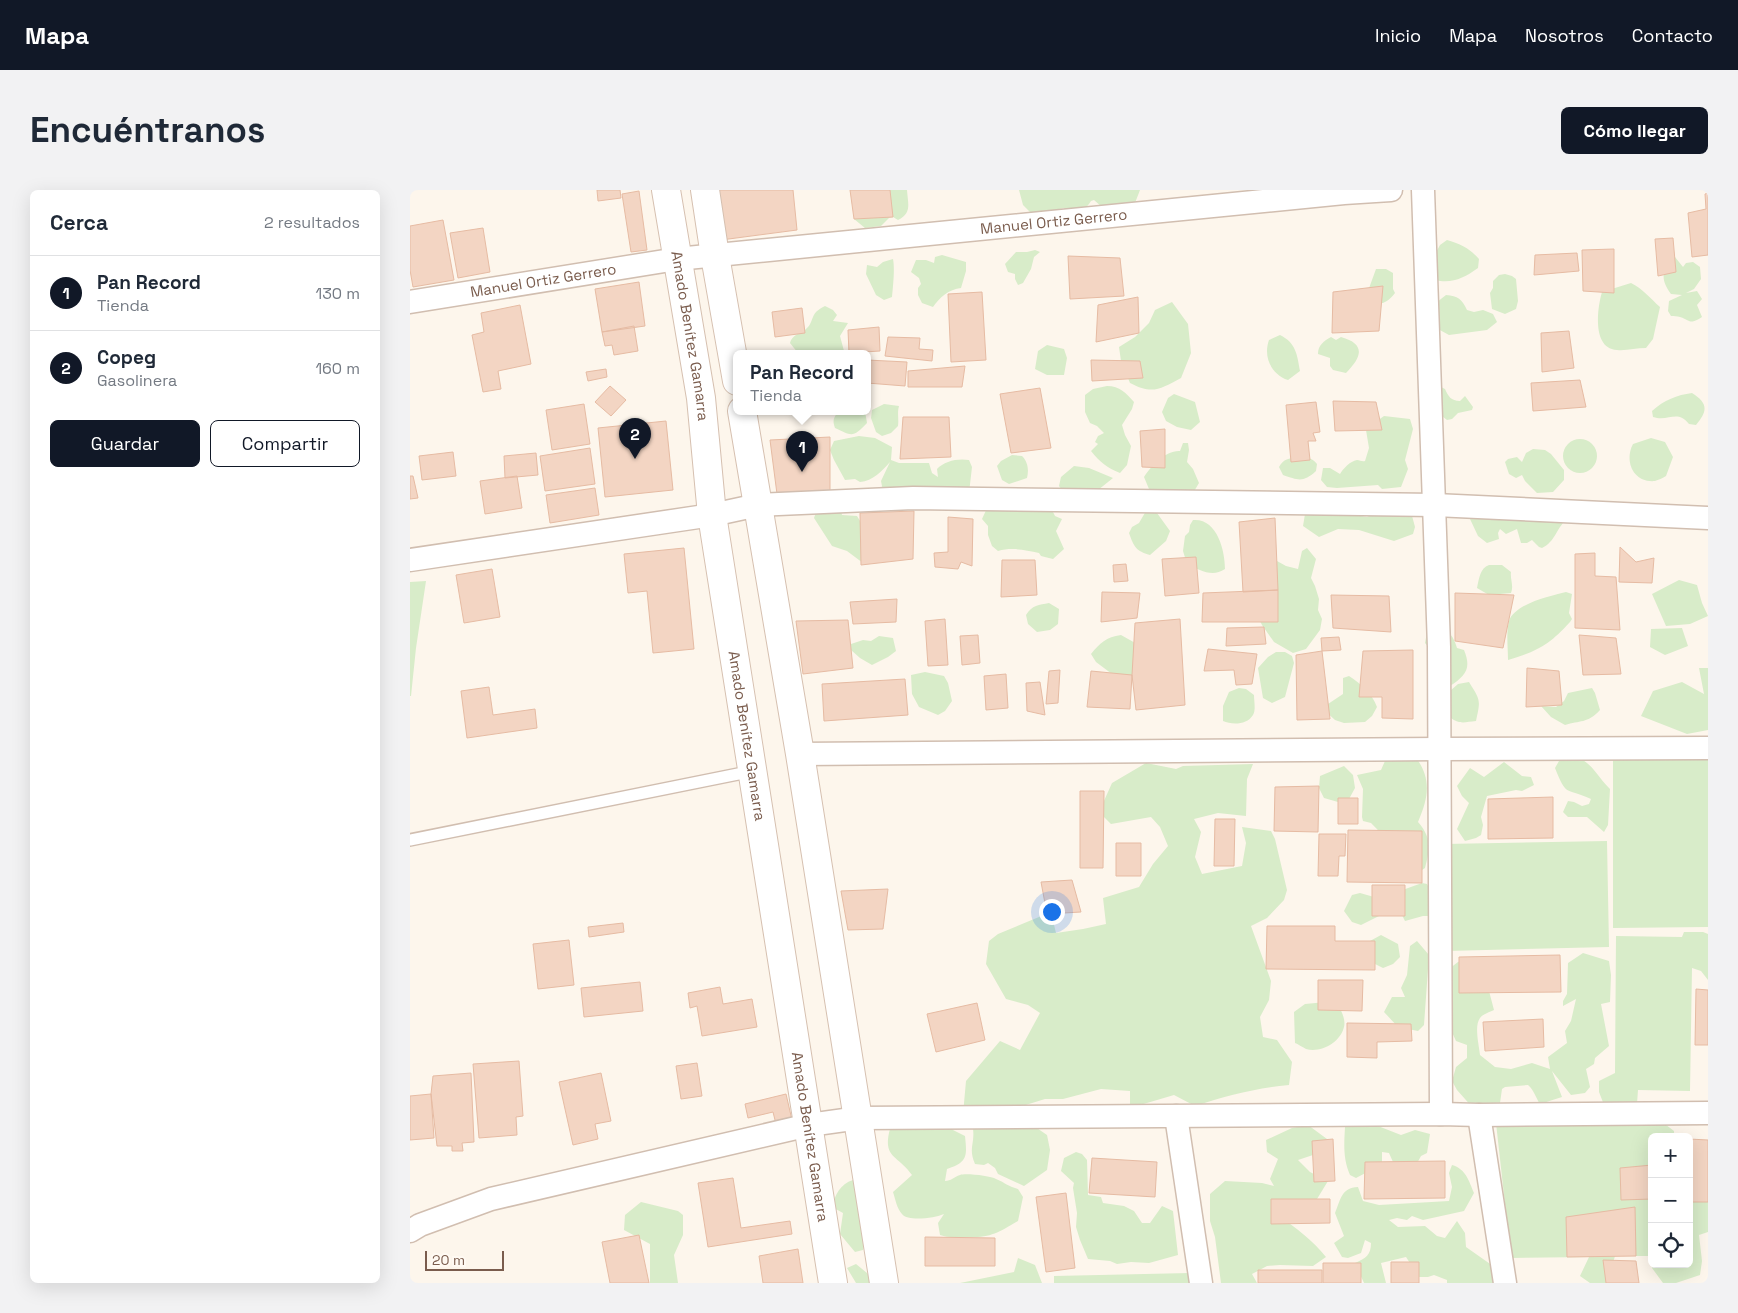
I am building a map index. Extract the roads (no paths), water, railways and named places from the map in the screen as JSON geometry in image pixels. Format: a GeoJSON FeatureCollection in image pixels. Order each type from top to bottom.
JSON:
{"type":"FeatureCollection","features":[{"type":"Feature","properties":{"kind":"main road","name":"Amado Benítez Gamarra"},"geometry":{"type":"LineString","coordinates":[[666,190],[701,398],[712,515],[833,1283]]}},
{"type":"Feature","properties":{"kind":"main road"},"geometry":{"type":"LineString","coordinates":[[705,190],[733,359]]}},
{"type":"Feature","properties":{"kind":"main road"},"geometry":{"type":"LineString","coordinates":[[701,398],[733,393]]}},
{"type":"Feature","properties":{"kind":"main road"},"geometry":{"type":"LineString","coordinates":[[743,415],[800,754],[884,1283]]}},
{"type":"Feature","properties":{"kind":"street","name":"Manuel Ortiz Gerrero"},"geometry":{"type":"LineString","coordinates":[[410,302],[677,259],[1344,191],[1392,190]]}},
{"type":"Feature","properties":{"kind":"street"},"geometry":{"type":"LineString","coordinates":[[1423,190],[1439,647],[1441,1114]]}},
{"type":"Feature","properties":{"kind":"street"},"geometry":{"type":"LineString","coordinates":[[410,560],[712,515],[758,505],[913,498],[1435,505],[1708,518]]}},
{"type":"Feature","properties":{"kind":"street"},"geometry":{"type":"LineString","coordinates":[[800,754],[1708,748]]}},
{"type":"Feature","properties":{"kind":"street"},"geometry":{"type":"LineString","coordinates":[[410,1231],[420,1225],[491,1199],[809,1126],[859,1118],[1708,1113]]}},
{"type":"Feature","properties":{"kind":"street"},"geometry":{"type":"LineString","coordinates":[[1479,1115],[1505,1283]]}},
{"type":"Feature","properties":{"kind":"street"},"geometry":{"type":"LineString","coordinates":[[1176,1116],[1201,1283]]}},
{"type":"Feature","properties":{"kind":"lane"},"geometry":{"type":"LineString","coordinates":[[410,840],[753,771]]}},
{"type":"Feature","properties":{"kind":"place","name":"Copeg"},"geometry":{"type":"Point","coordinates":[635,459]}},
{"type":"Feature","properties":{"kind":"place","name":"Pan Record"},"geometry":{"type":"Point","coordinates":[802,472]}}]}
